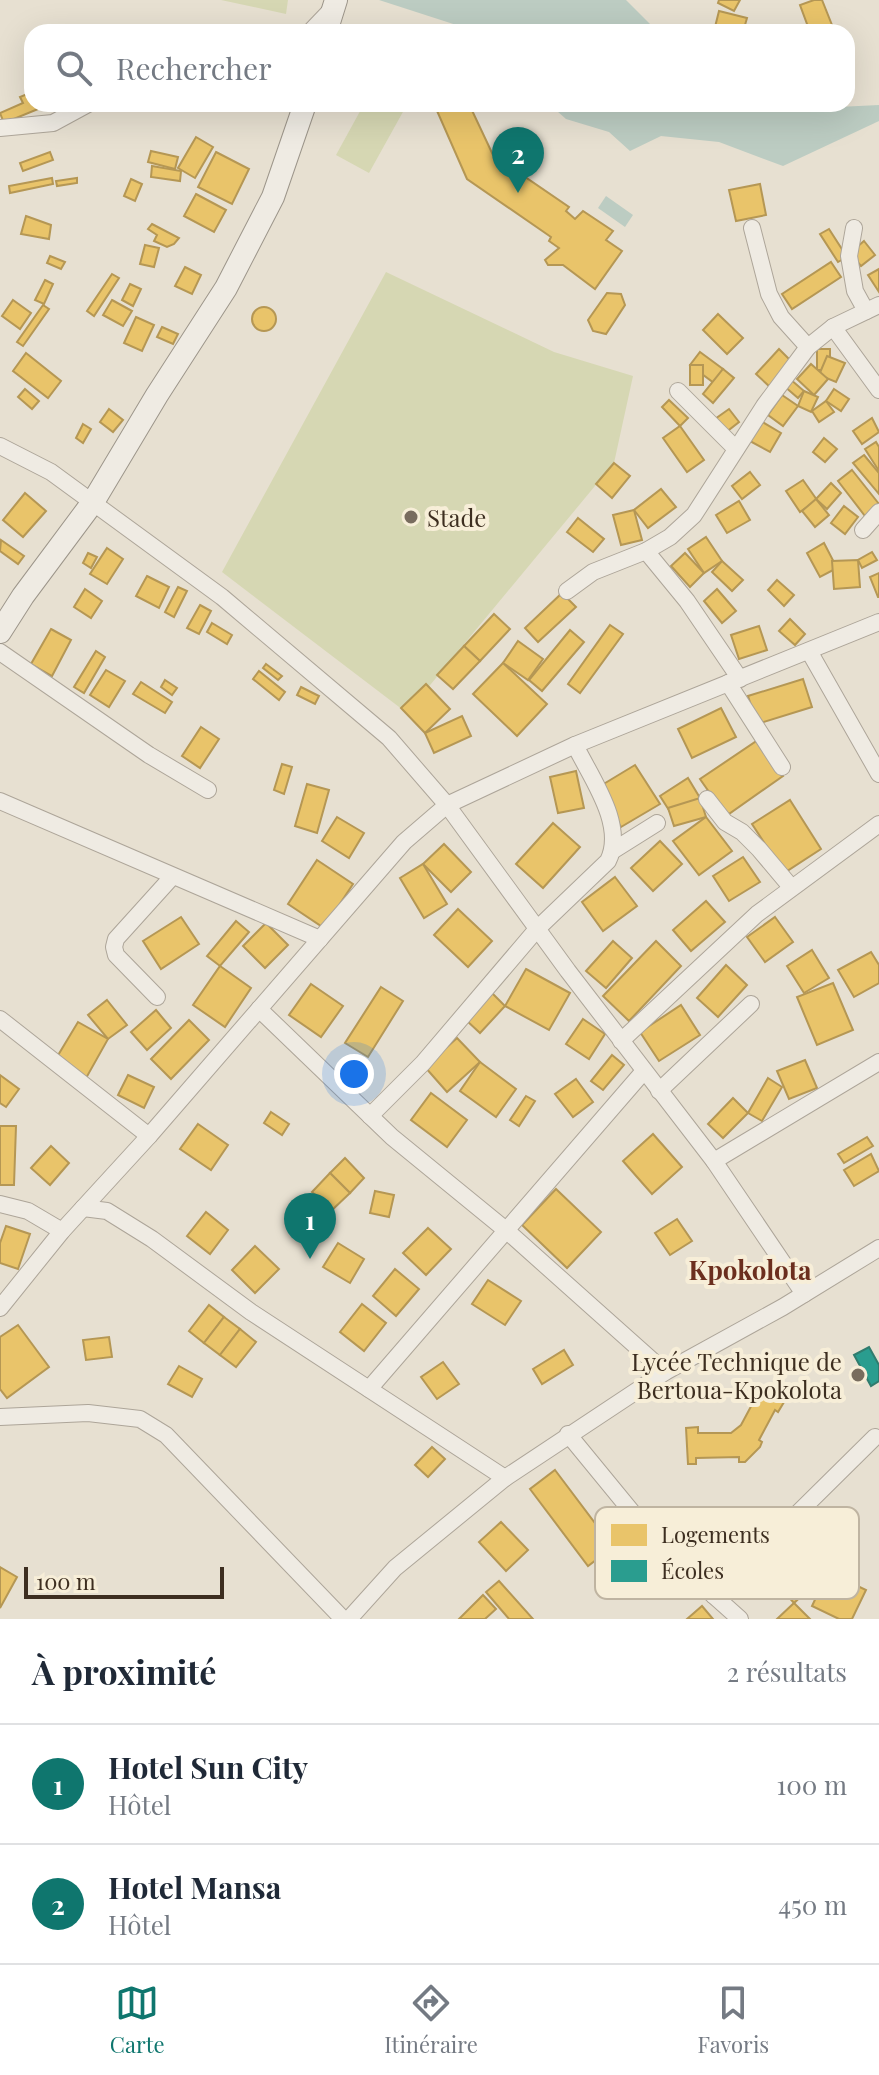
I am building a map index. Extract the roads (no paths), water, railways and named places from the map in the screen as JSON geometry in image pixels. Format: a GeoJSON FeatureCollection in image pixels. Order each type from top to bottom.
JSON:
{"type":"FeatureCollection","features":[{"type":"Feature","properties":{"kind":"main road"},"geometry":{"type":"LineString","coordinates":[[329,24],[335,4]]}},
{"type":"Feature","properties":{"kind":"main road"},"geometry":{"type":"LineString","coordinates":[[0,632],[93,502],[226,288],[273,197],[302,112]]}},
{"type":"Feature","properties":{"kind":"street"},"geometry":{"type":"LineString","coordinates":[[317,24],[335,4]]}},
{"type":"Feature","properties":{"kind":"street"},"geometry":{"type":"LineString","coordinates":[[0,128],[53,123],[73,112]]}},
{"type":"Feature","properties":{"kind":"street"},"geometry":{"type":"LineString","coordinates":[[752,228],[769,294],[781,317],[808,347]]}},
{"type":"Feature","properties":{"kind":"street"},"geometry":{"type":"LineString","coordinates":[[567,591],[593,572],[646,551],[670,537],[694,515],[808,347],[833,327],[872,308],[855,291],[849,256],[854,228]]}},
{"type":"Feature","properties":{"kind":"street"},"geometry":{"type":"LineString","coordinates":[[833,327],[879,390]]}},
{"type":"Feature","properties":{"kind":"street"},"geometry":{"type":"LineString","coordinates":[[678,391],[736,449]]}},
{"type":"Feature","properties":{"kind":"street"},"geometry":{"type":"LineString","coordinates":[[0,446],[51,472],[222,597],[389,738],[447,805],[714,1161],[804,1294]]}},
{"type":"Feature","properties":{"kind":"street"},"geometry":{"type":"LineString","coordinates":[[863,530],[879,512]]}},
{"type":"Feature","properties":{"kind":"street"},"geometry":{"type":"LineString","coordinates":[[646,551],[687,601],[782,767]]}},
{"type":"Feature","properties":{"kind":"street"},"geometry":{"type":"LineString","coordinates":[[0,1308],[62,1231],[149,1136],[404,842],[447,805],[575,745],[879,622]]}},
{"type":"Feature","properties":{"kind":"street"},"geometry":{"type":"LineString","coordinates":[[809,651],[879,774]]}},
{"type":"Feature","properties":{"kind":"street"},"geometry":{"type":"LineString","coordinates":[[0,652],[149,755],[208,790]]}},
{"type":"Feature","properties":{"kind":"street"},"geometry":{"type":"LineString","coordinates":[[575,745],[614,826],[614,850]]}},
{"type":"Feature","properties":{"kind":"street"},"geometry":{"type":"LineString","coordinates":[[707,799],[725,822],[742,832],[759,849],[791,887]]}},
{"type":"Feature","properties":{"kind":"street"},"geometry":{"type":"LineString","coordinates":[[0,801],[320,939]]}},
{"type":"Feature","properties":{"kind":"street"},"geometry":{"type":"LineString","coordinates":[[370,1116],[423,1063],[537,929],[602,869],[614,850],[657,823]]}},
{"type":"Feature","properties":{"kind":"street"},"geometry":{"type":"LineString","coordinates":[[621,1041],[757,914],[879,824]]}},
{"type":"Feature","properties":{"kind":"street"},"geometry":{"type":"LineString","coordinates":[[157,997],[116,955],[114,947],[116,939],[172,877]]}},
{"type":"Feature","properties":{"kind":"street"},"geometry":{"type":"LineString","coordinates":[[659,1091],[751,1004]]}},
{"type":"Feature","properties":{"kind":"street"},"geometry":{"type":"LineString","coordinates":[[259,1009],[370,1116],[507,1231],[665,1372]]}},
{"type":"Feature","properties":{"kind":"street"},"geometry":{"type":"LineString","coordinates":[[0,1019],[149,1136]]}},
{"type":"Feature","properties":{"kind":"street"},"geometry":{"type":"LineString","coordinates":[[714,1161],[879,1062]]}},
{"type":"Feature","properties":{"kind":"street"},"geometry":{"type":"LineString","coordinates":[[369,1389],[644,1071]]}},
{"type":"Feature","properties":{"kind":"street"},"geometry":{"type":"LineString","coordinates":[[0,1204],[28,1211],[62,1231]]}},
{"type":"Feature","properties":{"kind":"street"},"geometry":{"type":"LineString","coordinates":[[83,1208],[107,1211],[152,1239],[251,1312],[505,1478]]}},
{"type":"Feature","properties":{"kind":"street"},"geometry":{"type":"LineString","coordinates":[[0,1417],[88,1413],[140,1419],[166,1435],[346,1619],[395,1568],[505,1478],[568,1434],[665,1372],[879,1248]]}},
{"type":"Feature","properties":{"kind":"street"},"geometry":{"type":"LineString","coordinates":[[568,1434],[628,1507]]}},
{"type":"Feature","properties":{"kind":"street"},"geometry":{"type":"LineString","coordinates":[[804,1507],[875,1437]]}},
{"type":"Feature","properties":{"kind":"street"},"geometry":{"type":"LineString","coordinates":[[717,1599],[740,1619]]}},
{"type":"Feature","properties":{"kind":"place","name":"Hotel Mansa"},"geometry":{"type":"Point","coordinates":[518,193]}},
{"type":"Feature","properties":{"kind":"place","name":"Stade"},"geometry":{"type":"Point","coordinates":[411,517]}},
{"type":"Feature","properties":{"kind":"place","name":"Hotel Sun City"},"geometry":{"type":"Point","coordinates":[310,1259]}},
{"type":"Feature","properties":{"kind":"place","name":"Lycée Technique de Bertoua-Kpokolota"},"geometry":{"type":"Point","coordinates":[858,1375]}},
{"type":"Feature","properties":{"kind":"district","name":"Kpokolota"},"geometry":{"type":"Point","coordinates":[750,1269]}}]}
